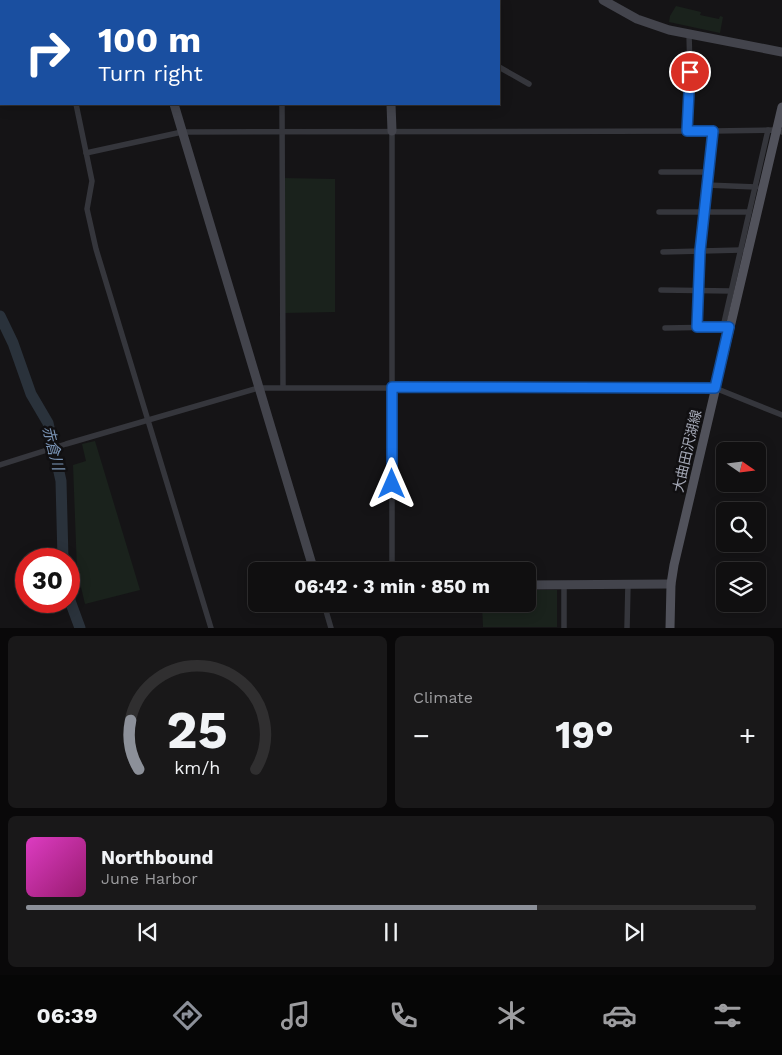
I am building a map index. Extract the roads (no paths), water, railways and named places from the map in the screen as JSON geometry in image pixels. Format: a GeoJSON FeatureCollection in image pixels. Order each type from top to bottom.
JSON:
{"type":"FeatureCollection","features":[{"type":"Feature","properties":{"kind":"main road","name":"大曲田沢湖線"},"geometry":{"type":"LineString","coordinates":[[670,628],[671,584],[674,565],[715,388],[726,327],[782,107]]}},
{"type":"Feature","properties":{"kind":"street"},"geometry":{"type":"LineString","coordinates":[[603,0],[637,19],[669,30],[782,52]]}},
{"type":"Feature","properties":{"kind":"street"},"geometry":{"type":"LineString","coordinates":[[687,131],[690,72],[688,34]]}},
{"type":"Feature","properties":{"kind":"street"},"geometry":{"type":"LineString","coordinates":[[500,67],[529,84]]}},
{"type":"Feature","properties":{"kind":"street"},"geometry":{"type":"LineString","coordinates":[[76,105],[92,181],[87,209],[96,249],[212,628]]}},
{"type":"Feature","properties":{"kind":"street"},"geometry":{"type":"LineString","coordinates":[[174,105],[311,562]]}},
{"type":"Feature","properties":{"kind":"street"},"geometry":{"type":"LineString","coordinates":[[282,105],[283,387]]}},
{"type":"Feature","properties":{"kind":"street"},"geometry":{"type":"LineString","coordinates":[[392,105],[392,562]]}},
{"type":"Feature","properties":{"kind":"street"},"geometry":{"type":"LineString","coordinates":[[697,327],[703,212],[713,131]]}},
{"type":"Feature","properties":{"kind":"street"},"geometry":{"type":"LineString","coordinates":[[86,153],[182,132],[776,131],[756,187],[731,291],[726,327],[665,328]]}},
{"type":"Feature","properties":{"kind":"street"},"geometry":{"type":"LineString","coordinates":[[661,172],[708,172]]}},
{"type":"Feature","properties":{"kind":"street"},"geometry":{"type":"LineString","coordinates":[[706,185],[756,187]]}},
{"type":"Feature","properties":{"kind":"street"},"geometry":{"type":"LineString","coordinates":[[659,212],[750,212]]}},
{"type":"Feature","properties":{"kind":"street"},"geometry":{"type":"LineString","coordinates":[[663,252],[741,250]]}},
{"type":"Feature","properties":{"kind":"street"},"geometry":{"type":"LineString","coordinates":[[661,290],[731,291]]}},
{"type":"Feature","properties":{"kind":"street"},"geometry":{"type":"LineString","coordinates":[[0,465],[258,388],[715,388],[782,415]]}},
{"type":"Feature","properties":{"kind":"street"},"geometry":{"type":"LineString","coordinates":[[536,584],[671,584]]}},
{"type":"Feature","properties":{"kind":"street"},"geometry":{"type":"LineString","coordinates":[[627,628],[628,584]]}},
{"type":"Feature","properties":{"kind":"street"},"geometry":{"type":"LineString","coordinates":[[564,585],[564,628]]}},
{"type":"Feature","properties":{"kind":"street"},"geometry":{"type":"LineString","coordinates":[[326,612],[331,628]]}},
{"type":"Feature","properties":{"kind":"waterway","name":"赤倉川"},"geometry":{"type":"LineString","coordinates":[[0,316],[13,343],[31,394],[48,423],[61,481],[63,548]]}},
{"type":"Feature","properties":{"kind":"waterway","name":"赤倉川"},"geometry":{"type":"LineString","coordinates":[[74,613],[80,628]]}}]}
